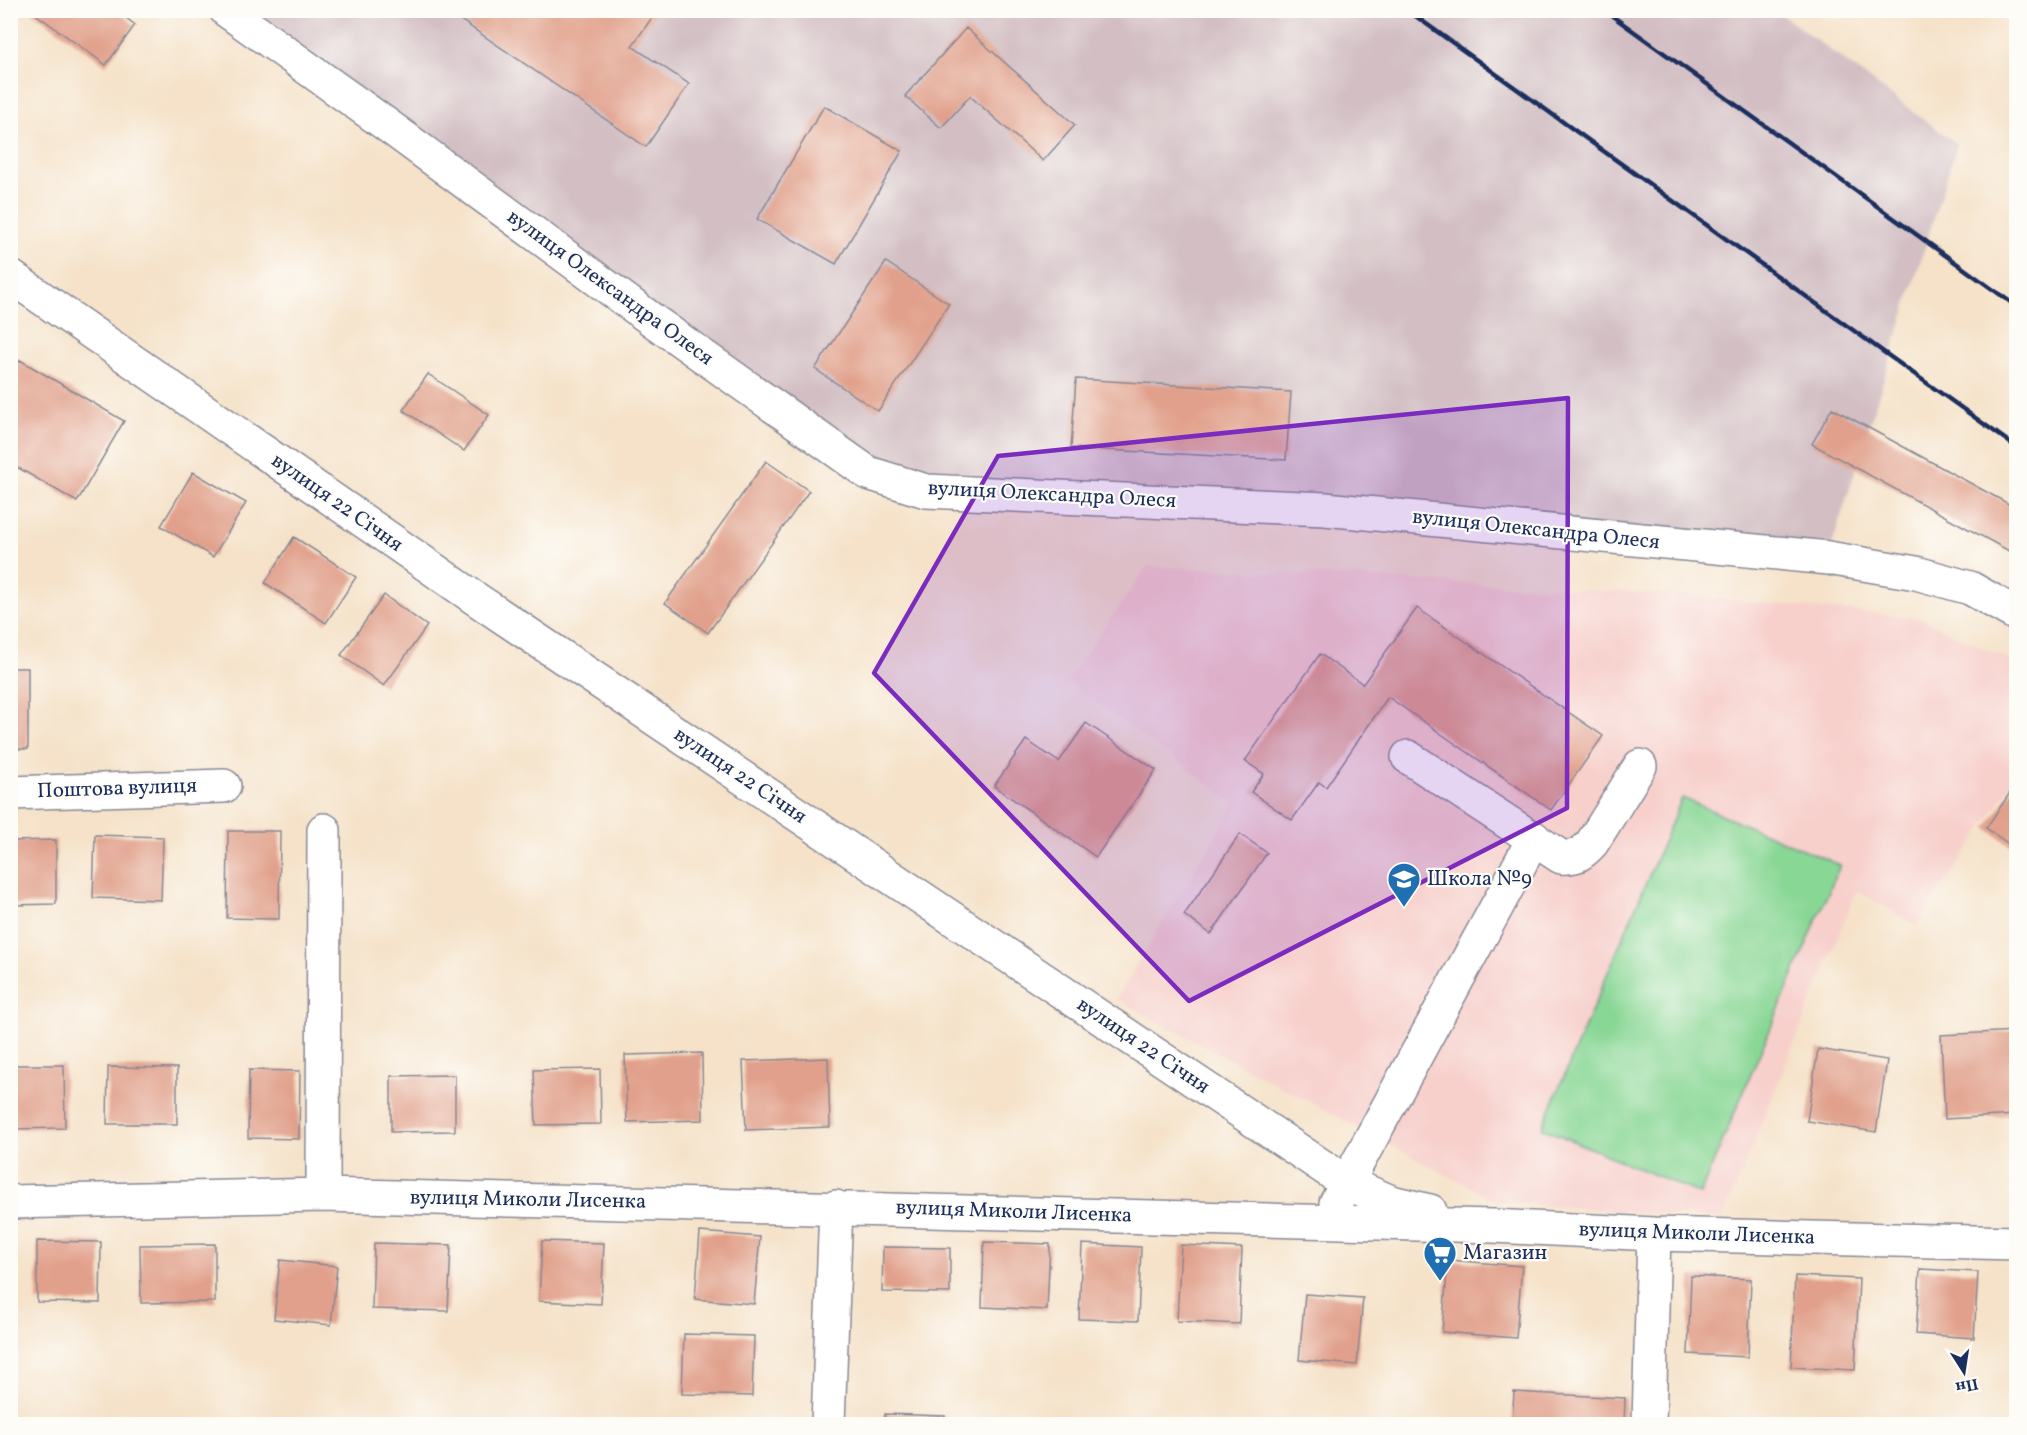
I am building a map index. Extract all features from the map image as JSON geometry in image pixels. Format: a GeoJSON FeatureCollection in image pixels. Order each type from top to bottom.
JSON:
{"type":"FeatureCollection","features":[{"type":"Feature","properties":{"kind":"street","name":"вулиця Олександра Олеся"},"geometry":{"type":"LineString","coordinates":[[226,10],[868,473],[926,491],[1325,509],[1828,558],[1916,573],[1970,588],[2016,614]]}},
{"type":"Feature","properties":{"kind":"street","name":"вулиця 22 Січня"},"geometry":{"type":"LineString","coordinates":[[10,276],[479,601],[1347,1183],[1391,1202],[1493,1226]]}},
{"type":"Feature","properties":{"kind":"street"},"geometry":{"type":"LineString","coordinates":[[1408,757],[1561,857],[1573,858],[1583,853],[1592,843],[1640,766]]}},
{"type":"Feature","properties":{"kind":"street","name":"Поштова вулиця"},"geometry":{"type":"LineString","coordinates":[[10,793],[224,786]]}},
{"type":"Feature","properties":{"kind":"street"},"geometry":{"type":"LineString","coordinates":[[323,1195],[324,830]]}},
{"type":"Feature","properties":{"kind":"street"},"geometry":{"type":"LineString","coordinates":[[1326,1221],[1534,838]]}},
{"type":"Feature","properties":{"kind":"street","name":"вулиця Миколи Лисенка"},"geometry":{"type":"LineString","coordinates":[[10,1202],[323,1195],[836,1207],[1493,1226],[1654,1234],[2016,1243]]}},
{"type":"Feature","properties":{"kind":"street"},"geometry":{"type":"LineString","coordinates":[[828,1425],[836,1207]]}},
{"type":"Feature","properties":{"kind":"street"},"geometry":{"type":"LineString","coordinates":[[1649,1425],[1654,1234]]}},
{"type":"Feature","properties":{"kind":"highlighted area"},"geometry":{"type":"Polygon","coordinates":[[[1568,398],[1567,808],[1189,1001],[874,673],[998,456],[1568,398]]]}},
{"type":"Feature","properties":{"kind":"shaded area"},"geometry":{"type":"Polygon","coordinates":[[[226,11],[1777,11],[1957,144],[1828,558],[868,473],[226,11]]]}},
{"type":"Feature","properties":{"kind":"shaded area","name":"Школа №9"},"geometry":{"type":"Polygon","coordinates":[[[1148,566],[1682,595],[1919,618],[2016,663],[2016,778],[1916,926],[1857,890],[1722,1219],[1498,1202],[1116,999],[1235,803],[1066,681],[1148,566]]]}},
{"type":"Feature","properties":{"kind":"green space"},"geometry":{"type":"Polygon","coordinates":[[[1682,798],[1840,865],[1700,1194],[1542,1128],[1682,798]]]}},
{"type":"Feature","properties":{"kind":"building"},"geometry":{"type":"Polygon","coordinates":[[[30,10],[116,10],[135,25],[106,65],[30,10]]]}},
{"type":"Feature","properties":{"kind":"building"},"geometry":{"type":"Polygon","coordinates":[[[446,10],[653,10],[656,12],[632,46],[689,84],[646,147],[446,10]]]}},
{"type":"Feature","properties":{"kind":"building"},"geometry":{"type":"Polygon","coordinates":[[[966,28],[1075,125],[1043,161],[970,96],[941,128],[905,96],[966,28]]]}},
{"type":"Feature","properties":{"kind":"building"},"geometry":{"type":"Polygon","coordinates":[[[824,106],[902,151],[836,264],[757,219],[824,106]]]}},
{"type":"Feature","properties":{"kind":"building"},"geometry":{"type":"Polygon","coordinates":[[[886,262],[949,304],[878,411],[815,369],[886,262]]]}},
{"type":"Feature","properties":{"kind":"building"},"geometry":{"type":"Polygon","coordinates":[[[20,360],[124,421],[77,502],[10,463],[10,377],[20,360]]]}},
{"type":"Feature","properties":{"kind":"building"},"geometry":{"type":"Polygon","coordinates":[[[428,374],[489,415],[464,451],[403,410],[428,374]]]}},
{"type":"Feature","properties":{"kind":"building"},"geometry":{"type":"Polygon","coordinates":[[[1076,379],[1291,392],[1286,460],[1071,448],[1076,379]]]}},
{"type":"Feature","properties":{"kind":"building"},"geometry":{"type":"Polygon","coordinates":[[[1832,408],[2016,508],[2016,537],[2009,551],[1812,444],[1832,408]]]}},
{"type":"Feature","properties":{"kind":"building"},"geometry":{"type":"Polygon","coordinates":[[[766,461],[809,491],[708,633],[665,603],[766,461]]]}},
{"type":"Feature","properties":{"kind":"building"},"geometry":{"type":"Polygon","coordinates":[[[193,472],[246,503],[213,557],[161,526],[193,472]]]}},
{"type":"Feature","properties":{"kind":"building"},"geometry":{"type":"Polygon","coordinates":[[[294,537],[356,577],[326,623],[265,583],[294,537]]]}},
{"type":"Feature","properties":{"kind":"building"},"geometry":{"type":"Polygon","coordinates":[[[384,595],[427,626],[384,686],[341,655],[384,595]]]}},
{"type":"Feature","properties":{"kind":"building"},"geometry":{"type":"Polygon","coordinates":[[[1417,608],[1603,736],[1551,810],[1388,697],[1326,787],[1319,782],[1292,820],[1251,792],[1264,774],[1245,761],[1320,654],[1363,684],[1417,608]]]}},
{"type":"Feature","properties":{"kind":"building"},"geometry":{"type":"Polygon","coordinates":[[[10,668],[28,668],[28,749],[10,749],[10,668]]]}},
{"type":"Feature","properties":{"kind":"building"},"geometry":{"type":"Polygon","coordinates":[[[1086,723],[1156,770],[1096,857],[994,786],[1026,740],[1059,762],[1086,723]]]}},
{"type":"Feature","properties":{"kind":"building"},"geometry":{"type":"Polygon","coordinates":[[[2016,784],[2016,849],[1986,828],[2016,784]]]}},
{"type":"Feature","properties":{"kind":"building"},"geometry":{"type":"Polygon","coordinates":[[[228,831],[280,831],[279,919],[227,918],[228,831]]]}},
{"type":"Feature","properties":{"kind":"building"},"geometry":{"type":"Polygon","coordinates":[[[1240,834],[1267,853],[1211,934],[1184,915],[1240,834]]]}},
{"type":"Feature","properties":{"kind":"building"},"geometry":{"type":"Polygon","coordinates":[[[95,835],[163,837],[161,900],[93,898],[95,835]]]}},
{"type":"Feature","properties":{"kind":"building"},"geometry":{"type":"Polygon","coordinates":[[[56,840],[56,904],[10,905],[10,841],[56,840]]]}},
{"type":"Feature","properties":{"kind":"building"},"geometry":{"type":"Polygon","coordinates":[[[2016,1031],[2016,1115],[1945,1119],[1941,1035],[2016,1031]]]}},
{"type":"Feature","properties":{"kind":"building"},"geometry":{"type":"Polygon","coordinates":[[[1818,1049],[1887,1060],[1876,1132],[1807,1121],[1818,1049]]]}},
{"type":"Feature","properties":{"kind":"building"},"geometry":{"type":"Polygon","coordinates":[[[702,1053],[703,1120],[627,1122],[625,1055],[702,1053]]]}},
{"type":"Feature","properties":{"kind":"building"},"geometry":{"type":"Polygon","coordinates":[[[828,1058],[830,1127],[746,1130],[743,1061],[828,1058]]]}},
{"type":"Feature","properties":{"kind":"building"},"geometry":{"type":"Polygon","coordinates":[[[10,1065],[64,1065],[65,1128],[10,1129],[10,1065]]]}},
{"type":"Feature","properties":{"kind":"building"},"geometry":{"type":"Polygon","coordinates":[[[108,1067],[177,1068],[177,1124],[107,1124],[108,1067]]]}},
{"type":"Feature","properties":{"kind":"building"},"geometry":{"type":"Polygon","coordinates":[[[600,1069],[601,1124],[536,1125],[534,1070],[600,1069]]]}},
{"type":"Feature","properties":{"kind":"building"},"geometry":{"type":"Polygon","coordinates":[[[249,1070],[300,1071],[299,1139],[248,1138],[249,1070]]]}},
{"type":"Feature","properties":{"kind":"building"},"geometry":{"type":"Polygon","coordinates":[[[455,1075],[455,1131],[391,1132],[391,1076],[455,1075]]]}},
{"type":"Feature","properties":{"kind":"building"},"geometry":{"type":"Polygon","coordinates":[[[700,1232],[760,1237],[754,1304],[695,1299],[700,1232]]]}},
{"type":"Feature","properties":{"kind":"building"},"geometry":{"type":"Polygon","coordinates":[[[37,1241],[101,1242],[100,1303],[37,1302],[37,1241]]]}},
{"type":"Feature","properties":{"kind":"building"},"geometry":{"type":"Polygon","coordinates":[[[542,1241],[604,1243],[601,1304],[539,1301],[542,1241]]]}},
{"type":"Feature","properties":{"kind":"building"},"geometry":{"type":"Polygon","coordinates":[[[984,1242],[1050,1244],[1047,1310],[982,1307],[984,1242]]]}},
{"type":"Feature","properties":{"kind":"building"},"geometry":{"type":"Polygon","coordinates":[[[374,1243],[451,1245],[448,1311],[372,1309],[374,1243]]]}},
{"type":"Feature","properties":{"kind":"building"},"geometry":{"type":"Polygon","coordinates":[[[215,1244],[215,1302],[141,1303],[140,1245],[215,1244]]]}},
{"type":"Feature","properties":{"kind":"building"},"geometry":{"type":"Polygon","coordinates":[[[1082,1244],[1141,1247],[1138,1321],[1079,1319],[1082,1244]]]}},
{"type":"Feature","properties":{"kind":"building"},"geometry":{"type":"Polygon","coordinates":[[[1181,1245],[1242,1248],[1239,1324],[1177,1321],[1181,1245]]]}},
{"type":"Feature","properties":{"kind":"building"},"geometry":{"type":"Polygon","coordinates":[[[883,1247],[950,1248],[950,1293],[882,1292],[883,1247]]]}},
{"type":"Feature","properties":{"kind":"building"},"geometry":{"type":"Polygon","coordinates":[[[280,1260],[337,1266],[331,1325],[274,1319],[280,1260]]]}},
{"type":"Feature","properties":{"kind":"building"},"geometry":{"type":"Polygon","coordinates":[[[1448,1260],[1522,1266],[1516,1338],[1442,1332],[1448,1260]]]}},
{"type":"Feature","properties":{"kind":"building"},"geometry":{"type":"Polygon","coordinates":[[[1920,1269],[1978,1272],[1974,1338],[1916,1334],[1920,1269]]]}},
{"type":"Feature","properties":{"kind":"building"},"geometry":{"type":"Polygon","coordinates":[[[1691,1276],[1751,1279],[1748,1357],[1688,1354],[1691,1276]]]}},
{"type":"Feature","properties":{"kind":"building"},"geometry":{"type":"Polygon","coordinates":[[[1795,1276],[1859,1279],[1855,1370],[1791,1367],[1795,1276]]]}},
{"type":"Feature","properties":{"kind":"building"},"geometry":{"type":"Polygon","coordinates":[[[1305,1294],[1363,1298],[1357,1365],[1299,1360],[1305,1294]]]}},
{"type":"Feature","properties":{"kind":"building"},"geometry":{"type":"Polygon","coordinates":[[[684,1334],[754,1336],[752,1396],[682,1394],[684,1334]]]}},
{"type":"Feature","properties":{"kind":"building"},"geometry":{"type":"Polygon","coordinates":[[[1514,1392],[1625,1398],[1624,1424],[1512,1424],[1514,1392]]]}},
{"type":"Feature","properties":{"kind":"building"},"geometry":{"type":"Polygon","coordinates":[[[885,1414],[945,1416],[944,1424],[884,1424],[885,1414]]]}},
{"type":"Feature","properties":{"kind":"railway"},"geometry":{"type":"LineString","coordinates":[[1407,10],[2016,447]]}},
{"type":"Feature","properties":{"kind":"railway"},"geometry":{"type":"LineString","coordinates":[[1604,10],[2016,306]]}},
{"type":"Feature","properties":{"kind":"place","name":"Школа №9"},"geometry":{"type":"Point","coordinates":[1404,908]}},
{"type":"Feature","properties":{"kind":"place","name":"Магазин"},"geometry":{"type":"Point","coordinates":[1440,1282]}}]}
